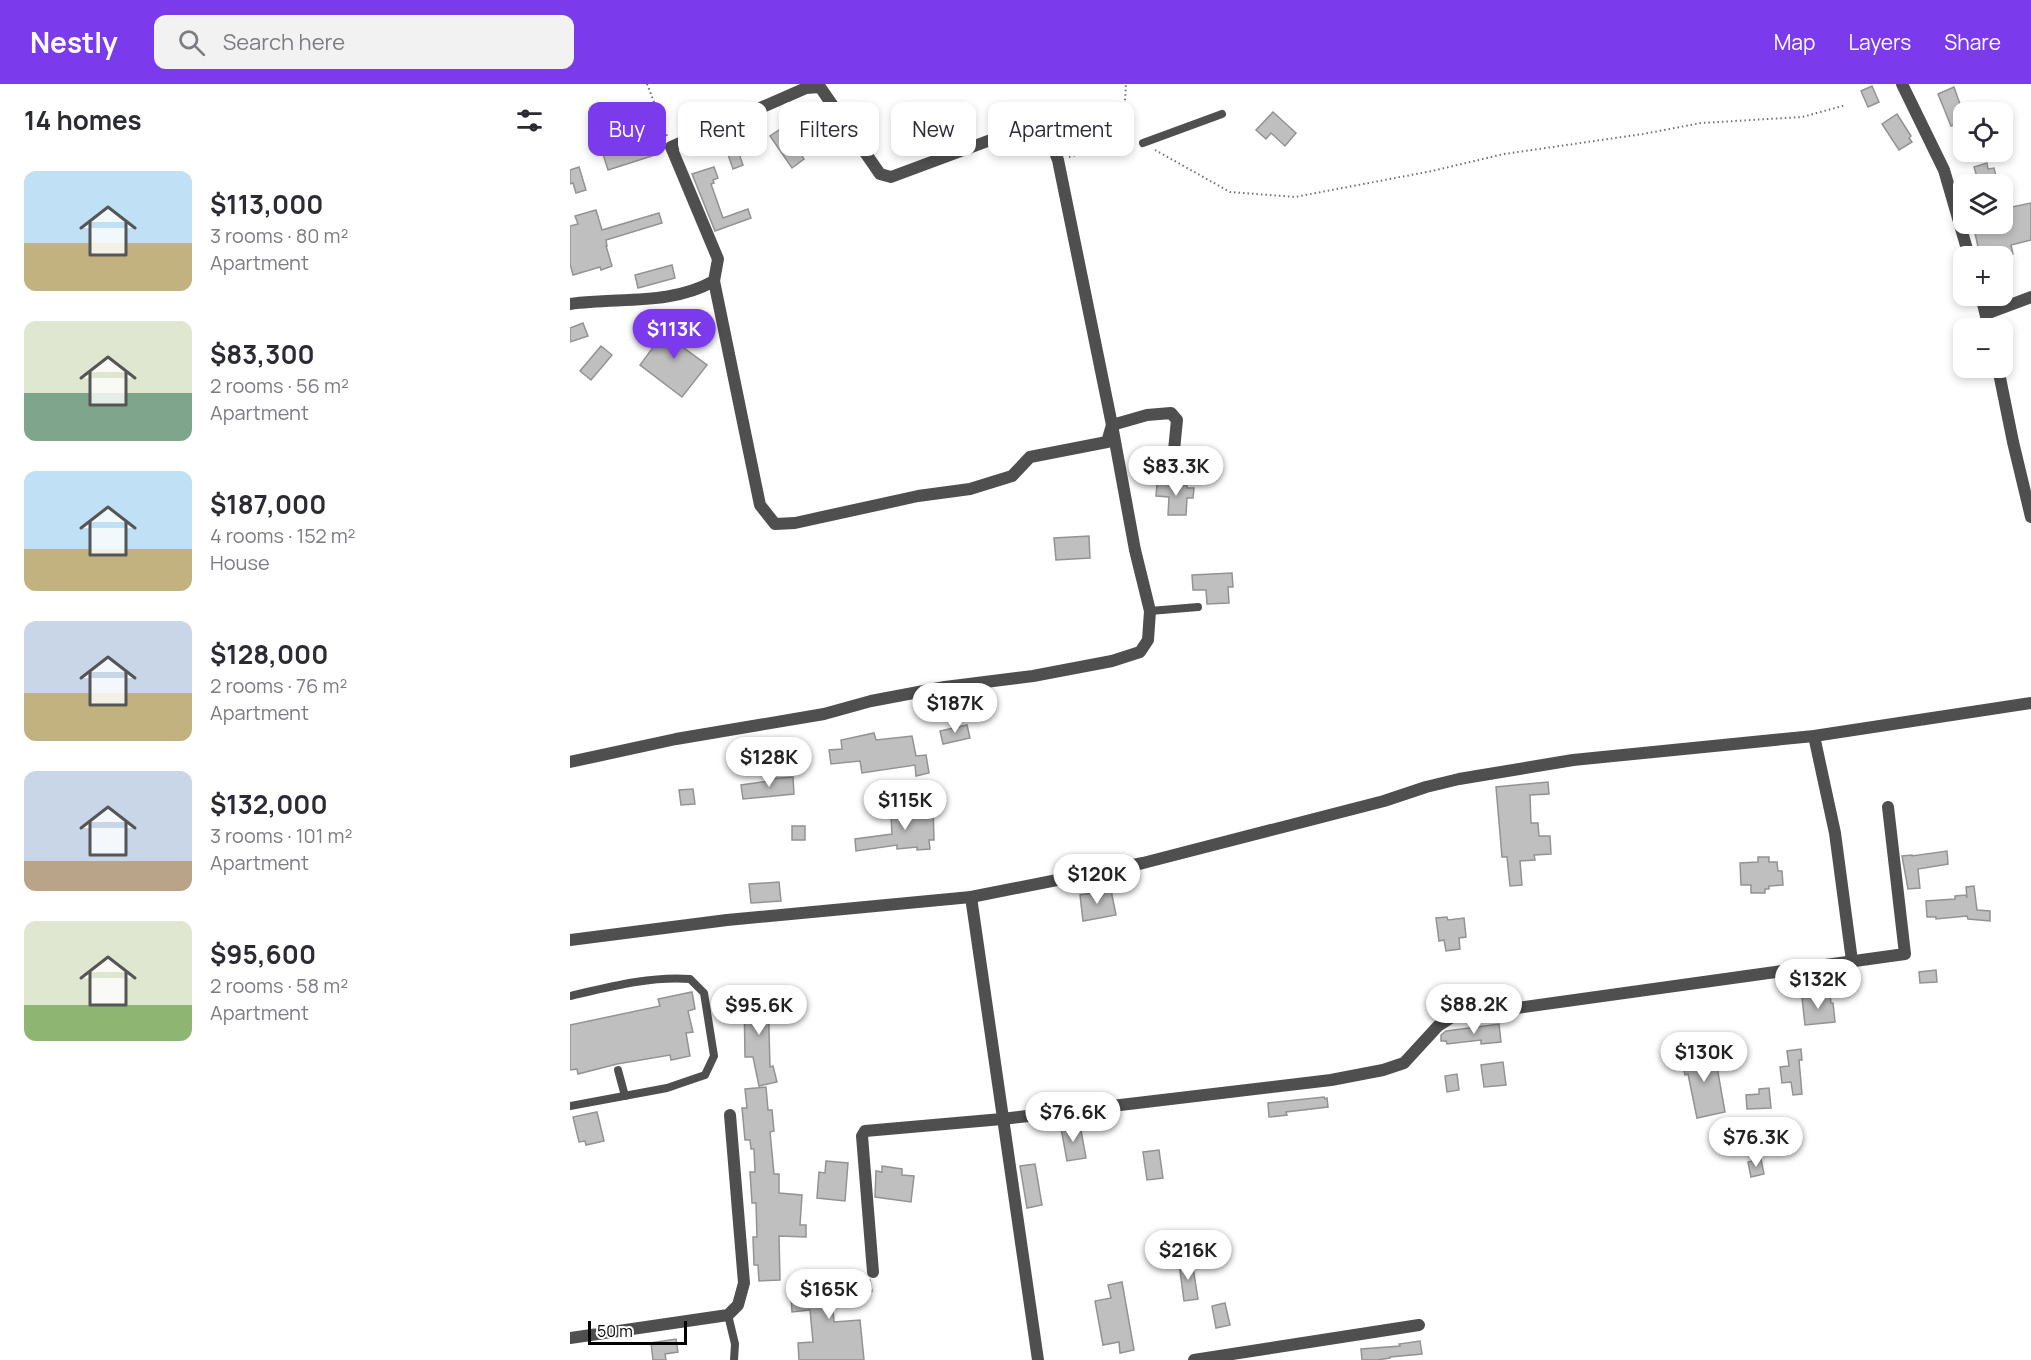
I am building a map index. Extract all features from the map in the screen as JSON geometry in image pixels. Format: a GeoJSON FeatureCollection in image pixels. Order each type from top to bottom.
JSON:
{"type":"FeatureCollection","features":[{"type":"Feature","properties":{"kind":"street"},"geometry":{"type":"LineString","coordinates":[[1902,84],[1944,170],[1966,246]]}},
{"type":"Feature","properties":{"kind":"street"},"geometry":{"type":"LineString","coordinates":[[988,141],[891,177],[885,176],[880,174],[820,87],[814,86],[671,147],[718,259],[714,281],[760,505],[775,524],[795,523],[918,496],[981,486],[1012,476],[1030,457],[1107,442],[1112,425]]}},
{"type":"Feature","properties":{"kind":"street"},"geometry":{"type":"LineString","coordinates":[[570,762],[676,739],[824,714],[871,701],[934,689],[1033,676],[1112,661],[1140,652],[1148,640],[1150,611],[1135,550],[1112,425],[1056,156]]}},
{"type":"Feature","properties":{"kind":"street"},"geometry":{"type":"LineString","coordinates":[[570,304],[678,295],[714,281]]}},
{"type":"Feature","properties":{"kind":"street"},"geometry":{"type":"LineString","coordinates":[[1986,314],[2031,297]]}},
{"type":"Feature","properties":{"kind":"street"},"geometry":{"type":"LineString","coordinates":[[1984,306],[1987,318]]}},
{"type":"Feature","properties":{"kind":"street"},"geometry":{"type":"LineString","coordinates":[[2000,378],[2031,517]]}},
{"type":"Feature","properties":{"kind":"street"},"geometry":{"type":"LineString","coordinates":[[1112,425],[1147,415],[1171,412],[1177,420],[1172,470]]}},
{"type":"Feature","properties":{"kind":"street"},"geometry":{"type":"LineString","coordinates":[[570,940],[727,920],[971,897],[1143,863],[1384,801],[1459,779],[1573,760],[1814,736],[2031,703]]}},
{"type":"Feature","properties":{"kind":"street"},"geometry":{"type":"LineString","coordinates":[[1814,736],[1835,833],[1852,961]]}},
{"type":"Feature","properties":{"kind":"street"},"geometry":{"type":"LineString","coordinates":[[873,1272],[862,1136],[865,1131],[1002,1119],[1331,1080],[1383,1070],[1404,1063],[1438,1026],[1452,1017],[1905,954],[1888,807]]}},
{"type":"Feature","properties":{"kind":"street"},"geometry":{"type":"LineString","coordinates":[[971,897],[1038,1360]]}},
{"type":"Feature","properties":{"kind":"street"},"geometry":{"type":"LineString","coordinates":[[570,1338],[728,1315],[738,1305],[744,1283],[730,1115]]}},
{"type":"Feature","properties":{"kind":"street"},"geometry":{"type":"LineString","coordinates":[[1194,1360],[1419,1325]]}},
{"type":"Feature","properties":{"kind":"lane"},"geometry":{"type":"LineString","coordinates":[[1143,143],[1222,114]]}},
{"type":"Feature","properties":{"kind":"lane"},"geometry":{"type":"LineString","coordinates":[[1150,611],[1198,607]]}},
{"type":"Feature","properties":{"kind":"lane"},"geometry":{"type":"LineString","coordinates":[[570,996],[614,986],[673,978],[690,979],[704,993],[714,1056],[705,1075],[667,1088],[570,1106]]}},
{"type":"Feature","properties":{"kind":"lane"},"geometry":{"type":"LineString","coordinates":[[618,1071],[625,1096]]}},
{"type":"Feature","properties":{"kind":"lane"},"geometry":{"type":"LineString","coordinates":[[728,1315],[735,1344],[734,1360]]}},
{"type":"Feature","properties":{"kind":"path"},"geometry":{"type":"LineString","coordinates":[[647,84],[671,147]]}},
{"type":"Feature","properties":{"kind":"path"},"geometry":{"type":"LineString","coordinates":[[1125,102],[1126,84]]}},
{"type":"Feature","properties":{"kind":"path"},"geometry":{"type":"LineString","coordinates":[[1058,160],[1118,144],[1143,143],[1230,192],[1295,197],[1432,171],[1504,154],[1701,123],[1802,117],[1846,105]]}},
{"type":"Feature","properties":{"kind":"building"},"geometry":{"type":"Polygon","coordinates":[[[1872,86],[1879,102],[1868,107],[1861,91],[1872,86]]]}},
{"type":"Feature","properties":{"kind":"building"},"geometry":{"type":"Polygon","coordinates":[[[1954,87],[1959,102],[1953,102],[1953,125],[1951,126],[1938,94],[1954,87]]]}},
{"type":"Feature","properties":{"kind":"building"},"geometry":{"type":"Polygon","coordinates":[[[1273,112],[1296,133],[1285,146],[1271,133],[1266,139],[1256,130],[1273,112]]]}},
{"type":"Feature","properties":{"kind":"building"},"geometry":{"type":"Polygon","coordinates":[[[1897,114],[1911,136],[1909,138],[1912,142],[1899,150],[1882,124],[1897,114]]]}},
{"type":"Feature","properties":{"kind":"building"},"geometry":{"type":"Polygon","coordinates":[[[779,130],[779,149],[770,136],[779,130]]]}},
{"type":"Feature","properties":{"kind":"building"},"geometry":{"type":"Polygon","coordinates":[[[604,156],[652,156],[608,170],[604,156]]]}},
{"type":"Feature","properties":{"kind":"building"},"geometry":{"type":"Polygon","coordinates":[[[728,156],[740,156],[743,165],[733,169],[728,156]]]}},
{"type":"Feature","properties":{"kind":"building"},"geometry":{"type":"Polygon","coordinates":[[[784,156],[802,156],[804,159],[792,168],[784,156]]]}},
{"type":"Feature","properties":{"kind":"building"},"geometry":{"type":"Polygon","coordinates":[[[1987,163],[1988,169],[1994,168],[1996,174],[1976,174],[1974,167],[1987,163]]]}},
{"type":"Feature","properties":{"kind":"building"},"geometry":{"type":"Polygon","coordinates":[[[579,167],[586,190],[576,193],[573,183],[570,184],[570,170],[579,167]]]}},
{"type":"Feature","properties":{"kind":"building"},"geometry":{"type":"Polygon","coordinates":[[[714,167],[718,178],[711,184],[723,218],[748,209],[751,218],[715,231],[692,174],[714,167]]]}},
{"type":"Feature","properties":{"kind":"building"},"geometry":{"type":"Polygon","coordinates":[[[2031,203],[2031,240],[2011,246],[1978,246],[1975,234],[2013,234],[2013,207],[2031,203]]]}},
{"type":"Feature","properties":{"kind":"building"},"geometry":{"type":"Polygon","coordinates":[[[596,210],[602,230],[659,213],[662,223],[606,240],[612,266],[573,275],[570,264],[570,226],[578,224],[575,216],[596,210]]]}},
{"type":"Feature","properties":{"kind":"building"},"geometry":{"type":"Polygon","coordinates":[[[672,265],[675,278],[638,288],[635,275],[672,265]]]}},
{"type":"Feature","properties":{"kind":"building"},"geometry":{"type":"Polygon","coordinates":[[[674,319],[690,331],[680,345],[707,365],[682,397],[640,365],[674,319]]]}},
{"type":"Feature","properties":{"kind":"building"},"geometry":{"type":"Polygon","coordinates":[[[583,323],[588,336],[570,342],[570,328],[583,323]]]}},
{"type":"Feature","properties":{"kind":"building"},"geometry":{"type":"Polygon","coordinates":[[[601,346],[612,355],[591,380],[580,371],[601,346]]]}},
{"type":"Feature","properties":{"kind":"building"},"geometry":{"type":"Polygon","coordinates":[[[1157,484],[1187,485],[1187,488],[1194,488],[1193,498],[1187,498],[1186,515],[1168,515],[1169,497],[1156,496],[1157,484]]]}},
{"type":"Feature","properties":{"kind":"building"},"geometry":{"type":"Polygon","coordinates":[[[1089,536],[1090,558],[1056,560],[1054,538],[1089,536]]]}},
{"type":"Feature","properties":{"kind":"building"},"geometry":{"type":"Polygon","coordinates":[[[1232,573],[1233,587],[1228,587],[1229,603],[1207,604],[1206,590],[1193,590],[1192,575],[1232,573]]]}},
{"type":"Feature","properties":{"kind":"building"},"geometry":{"type":"Polygon","coordinates":[[[967,725],[970,738],[943,744],[940,731],[967,725]]]}},
{"type":"Feature","properties":{"kind":"building"},"geometry":{"type":"Polygon","coordinates":[[[874,733],[876,740],[912,736],[916,756],[926,755],[929,773],[916,776],[915,765],[862,773],[860,761],[831,764],[829,750],[842,749],[841,740],[874,733]]]}},
{"type":"Feature","properties":{"kind":"building"},"geometry":{"type":"Polygon","coordinates":[[[786,739],[787,754],[770,755],[769,741],[786,739]]]}},
{"type":"Feature","properties":{"kind":"building"},"geometry":{"type":"Polygon","coordinates":[[[793,777],[794,794],[743,799],[741,785],[793,777]]]}},
{"type":"Feature","properties":{"kind":"building"},"geometry":{"type":"Polygon","coordinates":[[[1548,782],[1549,794],[1530,795],[1531,823],[1538,823],[1539,836],[1550,836],[1551,854],[1534,855],[1535,860],[1520,861],[1522,885],[1510,886],[1507,857],[1502,857],[1496,787],[1548,782]]]}},
{"type":"Feature","properties":{"kind":"building"},"geometry":{"type":"Polygon","coordinates":[[[693,789],[695,804],[681,805],[679,790],[693,789]]]}},
{"type":"Feature","properties":{"kind":"building"},"geometry":{"type":"Polygon","coordinates":[[[933,804],[934,840],[929,840],[930,849],[917,850],[917,847],[897,849],[897,845],[856,851],[855,839],[892,834],[891,816],[910,814],[909,809],[912,809],[912,806],[933,804]]]}},
{"type":"Feature","properties":{"kind":"building"},"geometry":{"type":"Polygon","coordinates":[[[792,826],[805,826],[805,840],[792,840],[792,826]]]}},
{"type":"Feature","properties":{"kind":"building"},"geometry":{"type":"Polygon","coordinates":[[[1947,851],[1948,864],[1918,869],[1920,888],[1908,889],[1902,856],[1947,851]]]}},
{"type":"Feature","properties":{"kind":"building"},"geometry":{"type":"Polygon","coordinates":[[[1758,857],[1769,857],[1769,862],[1777,862],[1778,871],[1782,871],[1783,885],[1769,886],[1769,889],[1765,889],[1765,893],[1751,893],[1751,885],[1741,885],[1740,863],[1758,862],[1758,857]]]}},
{"type":"Feature","properties":{"kind":"building"},"geometry":{"type":"Polygon","coordinates":[[[779,882],[781,901],[751,903],[749,884],[779,882]]]}},
{"type":"Feature","properties":{"kind":"building"},"geometry":{"type":"Polygon","coordinates":[[[1974,886],[1977,910],[1990,911],[1990,921],[1968,919],[1967,916],[1936,919],[1936,917],[1927,917],[1926,901],[1955,899],[1955,896],[1966,895],[1967,898],[1966,887],[1974,886]]]}},
{"type":"Feature","properties":{"kind":"building"},"geometry":{"type":"Polygon","coordinates":[[[1111,890],[1116,915],[1083,921],[1080,895],[1111,890]]]}},
{"type":"Feature","properties":{"kind":"building"},"geometry":{"type":"Polygon","coordinates":[[[1447,917],[1448,920],[1464,918],[1466,937],[1459,938],[1460,949],[1446,951],[1444,940],[1439,941],[1436,918],[1447,917]]]}},
{"type":"Feature","properties":{"kind":"building"},"geometry":{"type":"Polygon","coordinates":[[[1936,970],[1937,982],[1920,983],[1919,972],[1936,970]]]}},
{"type":"Feature","properties":{"kind":"building"},"geometry":{"type":"Polygon","coordinates":[[[692,992],[695,1009],[688,1011],[693,1032],[686,1033],[690,1056],[671,1060],[670,1055],[617,1064],[578,1074],[577,1069],[570,1070],[570,1025],[660,1006],[658,999],[692,992]]]}},
{"type":"Feature","properties":{"kind":"building"},"geometry":{"type":"Polygon","coordinates":[[[768,993],[770,1067],[773,1066],[777,1082],[759,1086],[753,1057],[745,1057],[744,994],[768,993]]]}},
{"type":"Feature","properties":{"kind":"building"},"geometry":{"type":"Polygon","coordinates":[[[1830,995],[1835,1022],[1805,1025],[1802,998],[1830,995]]]}},
{"type":"Feature","properties":{"kind":"building"},"geometry":{"type":"Polygon","coordinates":[[[1499,1024],[1501,1042],[1481,1044],[1481,1040],[1447,1044],[1446,1041],[1441,1041],[1441,1035],[1446,1031],[1499,1024]]]}},
{"type":"Feature","properties":{"kind":"building"},"geometry":{"type":"Polygon","coordinates":[[[1801,1049],[1802,1060],[1799,1060],[1802,1094],[1793,1095],[1791,1082],[1782,1083],[1780,1067],[1789,1066],[1787,1051],[1801,1049]]]}},
{"type":"Feature","properties":{"kind":"building"},"geometry":{"type":"Polygon","coordinates":[[[1714,1050],[1725,1112],[1697,1118],[1688,1074],[1685,1075],[1681,1058],[1714,1050]]]}},
{"type":"Feature","properties":{"kind":"building"},"geometry":{"type":"Polygon","coordinates":[[[1503,1062],[1506,1085],[1484,1087],[1481,1065],[1503,1062]]]}},
{"type":"Feature","properties":{"kind":"building"},"geometry":{"type":"Polygon","coordinates":[[[1457,1074],[1459,1090],[1447,1092],[1445,1076],[1457,1074]]]}},
{"type":"Feature","properties":{"kind":"building"},"geometry":{"type":"Polygon","coordinates":[[[766,1087],[768,1110],[772,1110],[774,1131],[770,1132],[774,1174],[779,1174],[779,1193],[802,1195],[800,1225],[806,1225],[806,1237],[779,1236],[780,1280],[759,1281],[758,1265],[754,1265],[753,1237],[757,1237],[756,1203],[752,1203],[750,1172],[755,1172],[754,1149],[751,1149],[750,1140],[745,1140],[742,1108],[747,1108],[745,1089],[766,1087]]]}},
{"type":"Feature","properties":{"kind":"building"},"geometry":{"type":"Polygon","coordinates":[[[1769,1088],[1771,1108],[1747,1109],[1746,1095],[1759,1094],[1759,1089],[1769,1088]]]}},
{"type":"Feature","properties":{"kind":"building"},"geometry":{"type":"Polygon","coordinates":[[[1327,1098],[1328,1107],[1286,1112],[1287,1115],[1269,1117],[1268,1103],[1327,1098]]]}},
{"type":"Feature","properties":{"kind":"building"},"geometry":{"type":"Polygon","coordinates":[[[597,1112],[604,1141],[586,1145],[585,1141],[579,1142],[573,1117],[597,1112]]]}},
{"type":"Feature","properties":{"kind":"building"},"geometry":{"type":"Polygon","coordinates":[[[1080,1125],[1086,1158],[1067,1161],[1061,1128],[1080,1125]]]}},
{"type":"Feature","properties":{"kind":"building"},"geometry":{"type":"Polygon","coordinates":[[[1159,1150],[1163,1178],[1147,1180],[1143,1152],[1159,1150]]]}},
{"type":"Feature","properties":{"kind":"building"},"geometry":{"type":"Polygon","coordinates":[[[1761,1159],[1764,1174],[1751,1177],[1748,1162],[1761,1159]]]}},
{"type":"Feature","properties":{"kind":"building"},"geometry":{"type":"Polygon","coordinates":[[[826,1161],[848,1163],[845,1201],[817,1198],[819,1172],[825,1173],[826,1161]]]}},
{"type":"Feature","properties":{"kind":"building"},"geometry":{"type":"Polygon","coordinates":[[[1035,1164],[1042,1205],[1027,1208],[1020,1166],[1035,1164]]]}},
{"type":"Feature","properties":{"kind":"building"},"geometry":{"type":"Polygon","coordinates":[[[882,1166],[902,1169],[902,1175],[914,1176],[911,1202],[875,1197],[876,1171],[882,1172],[882,1166]]]}},
{"type":"Feature","properties":{"kind":"building"},"geometry":{"type":"Polygon","coordinates":[[[1192,1261],[1198,1299],[1184,1301],[1179,1263],[1192,1261]]]}},
{"type":"Feature","properties":{"kind":"building"},"geometry":{"type":"Polygon","coordinates":[[[863,1275],[864,1281],[870,1280],[872,1291],[832,1297],[834,1322],[860,1320],[864,1360],[799,1360],[798,1343],[813,1342],[810,1310],[792,1312],[790,1284],[830,1281],[863,1275]]]}},
{"type":"Feature","properties":{"kind":"building"},"geometry":{"type":"Polygon","coordinates":[[[1122,1282],[1134,1350],[1120,1353],[1119,1342],[1103,1345],[1095,1301],[1111,1298],[1108,1285],[1122,1282]]]}},
{"type":"Feature","properties":{"kind":"building"},"geometry":{"type":"Polygon","coordinates":[[[1225,1303],[1230,1325],[1216,1328],[1212,1306],[1225,1303]]]}},
{"type":"Feature","properties":{"kind":"building"},"geometry":{"type":"Polygon","coordinates":[[[676,1339],[678,1352],[665,1354],[666,1360],[653,1360],[651,1343],[676,1339]]]}},
{"type":"Feature","properties":{"kind":"building"},"geometry":{"type":"Polygon","coordinates":[[[1420,1341],[1422,1354],[1362,1360],[1361,1349],[1400,1346],[1399,1344],[1420,1341]]]}}]}
